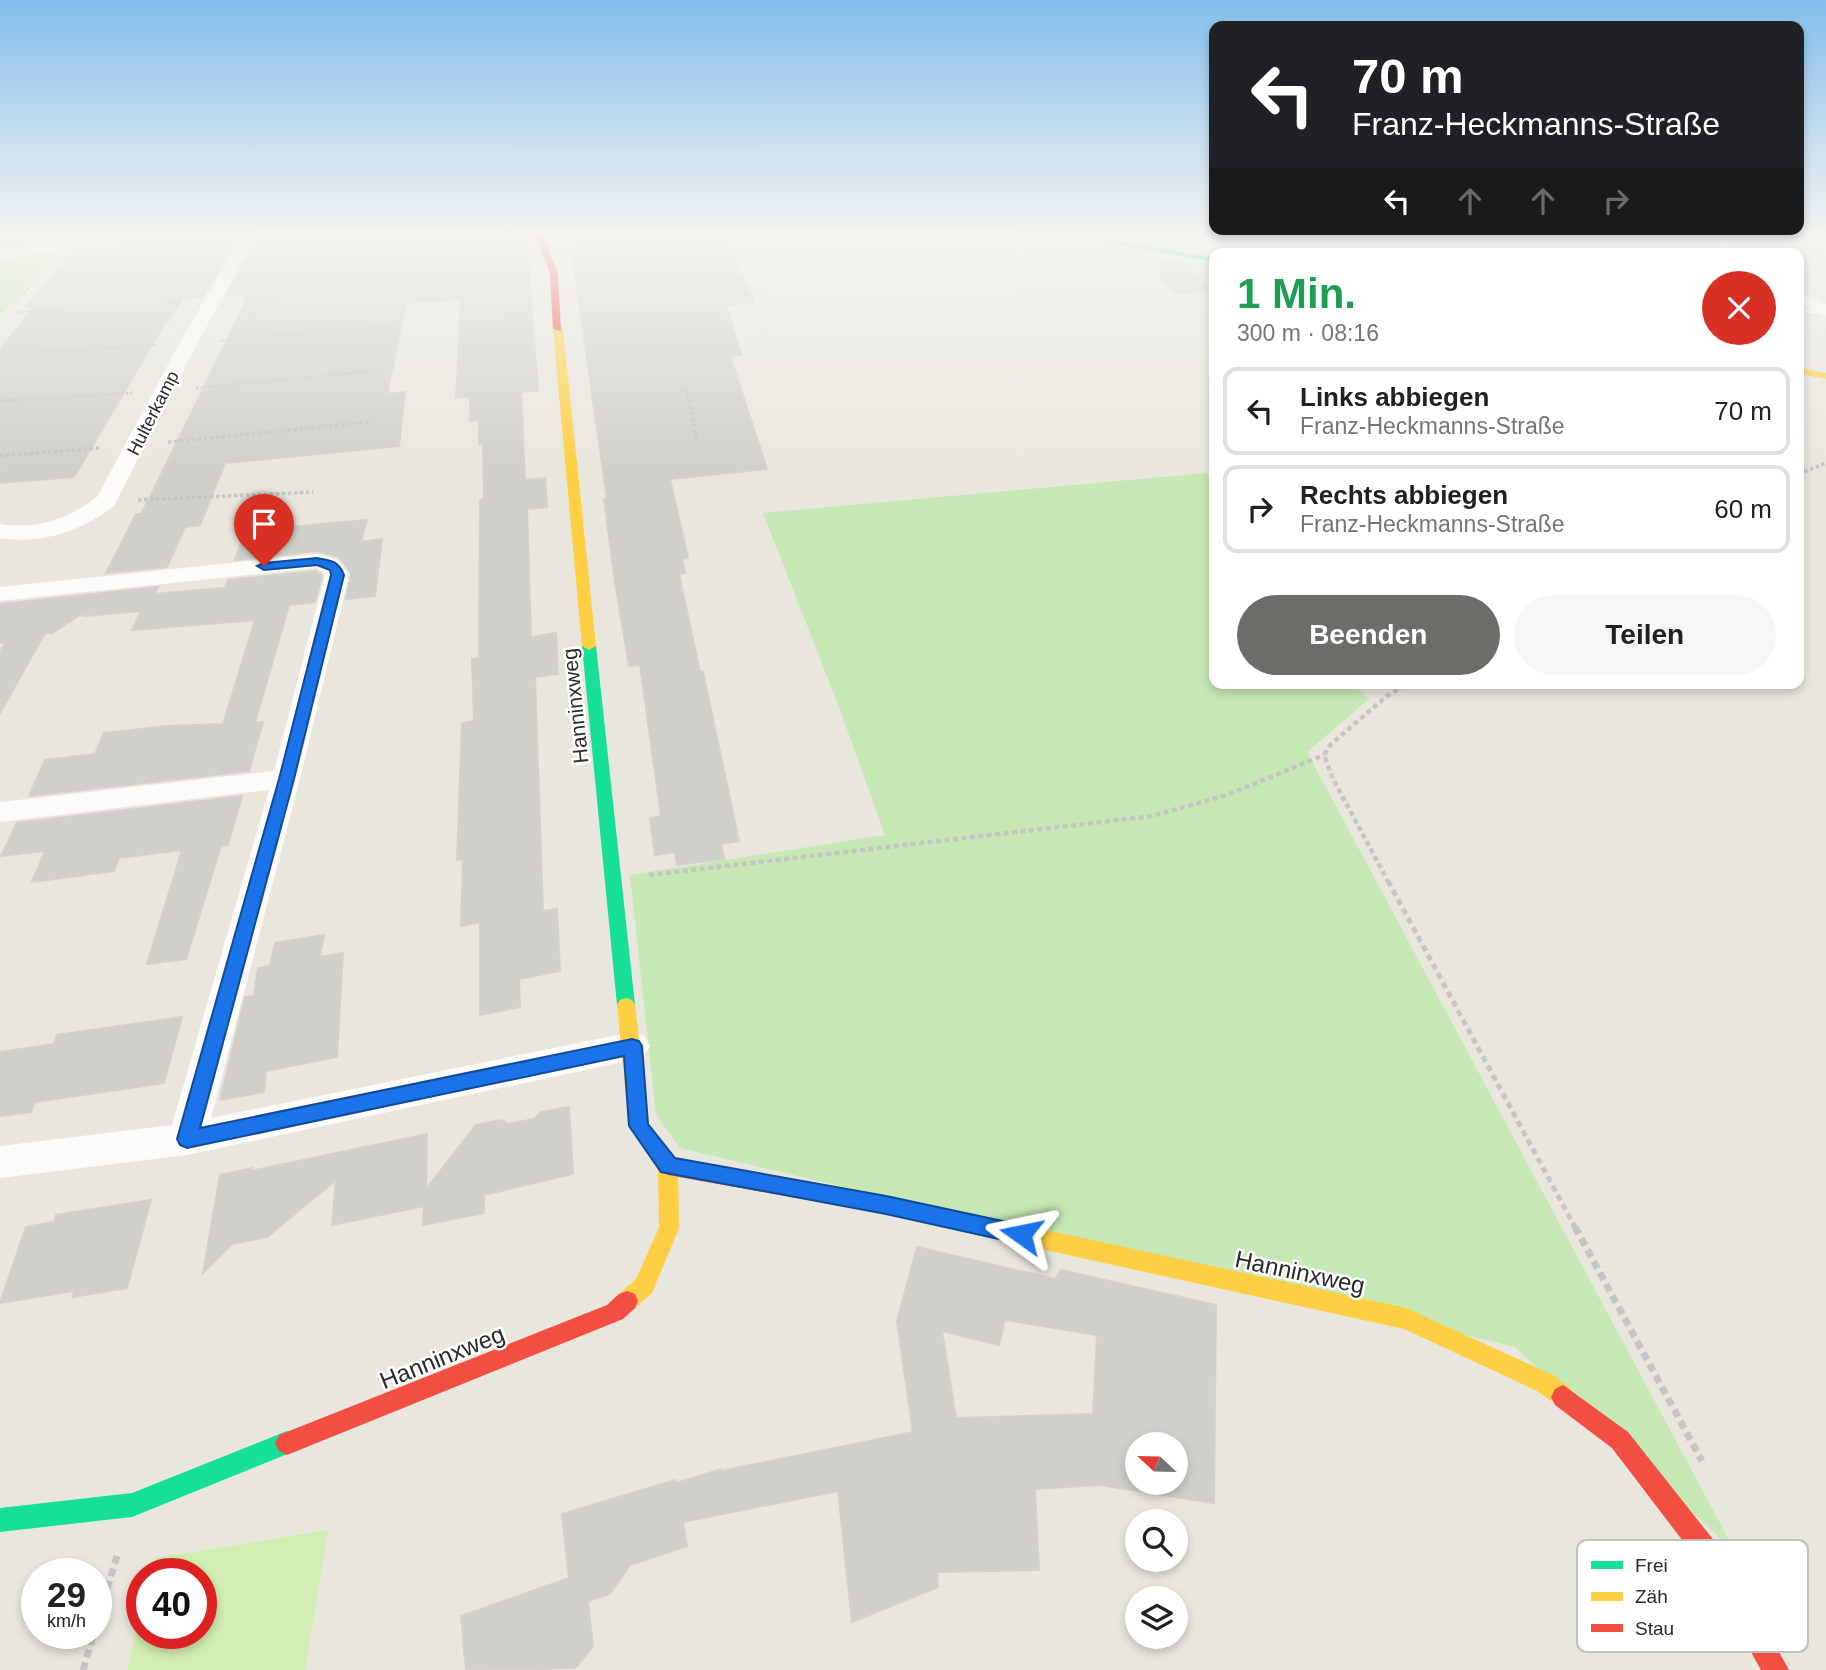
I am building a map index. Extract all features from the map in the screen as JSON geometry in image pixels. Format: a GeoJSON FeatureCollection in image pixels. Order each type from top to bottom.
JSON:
{"type":"FeatureCollection","features":[{"type":"Feature","properties":{"kind":"street","name":"Hulterkamp"},"geometry":{"type":"LineString","coordinates":[[99,506],[137,445],[206,313]]}},
{"type":"Feature","properties":{"kind":"street","name":"Hanninxweg"},"geometry":{"type":"LineString","coordinates":[[0,1520],[132,1505],[615,1312],[644,1286],[669,1228],[668,1166],[639,1126],[568,450],[557,313]]}},
{"type":"Feature","properties":{"kind":"street"},"geometry":{"type":"LineString","coordinates":[[1804,372],[1826,376]]}},
{"type":"Feature","properties":{"kind":"street"},"geometry":{"type":"LineString","coordinates":[[4,539],[66,524],[99,506]]}},
{"type":"Feature","properties":{"kind":"street"},"geometry":{"type":"LineString","coordinates":[[0,594],[317,561],[328,563],[335,568],[337,575],[286,779],[187,1139]]}},
{"type":"Feature","properties":{"kind":"street"},"geometry":{"type":"LineString","coordinates":[[0,812],[286,779]]}},
{"type":"Feature","properties":{"kind":"street"},"geometry":{"type":"LineString","coordinates":[[0,1162],[187,1139],[632,1046]]}},
{"type":"Feature","properties":{"kind":"street","name":"Hanninxweg"},"geometry":{"type":"LineString","coordinates":[[668,1166],[886,1205],[1393,1316],[1419,1324],[1545,1383],[1620,1440],[1697,1540]]}},
{"type":"Feature","properties":{"kind":"street","name":"Hanninxweg"},"geometry":{"type":"LineString","coordinates":[[1766,1652],[1776,1670]]}},
{"type":"Feature","properties":{"kind":"path"},"geometry":{"type":"LineString","coordinates":[[685,388],[697,439]]}},
{"type":"Feature","properties":{"kind":"path"},"geometry":{"type":"LineString","coordinates":[[0,456],[371,422]]}},
{"type":"Feature","properties":{"kind":"path"},"geometry":{"type":"LineString","coordinates":[[1804,472],[1826,463]]}},
{"type":"Feature","properties":{"kind":"path"},"geometry":{"type":"LineString","coordinates":[[99,506],[313,492]]}},
{"type":"Feature","properties":{"kind":"path"},"geometry":{"type":"LineString","coordinates":[[614,879],[1152,816],[1227,795],[1324,755],[1330,745],[1387,696],[1399,689]]}},
{"type":"Feature","properties":{"kind":"path"},"geometry":{"type":"LineString","coordinates":[[1324,755],[1333,779],[1418,939],[1704,1465]]}},
{"type":"Feature","properties":{"kind":"path"},"geometry":{"type":"LineString","coordinates":[[112,1572],[132,1505]]}},
{"type":"Feature","properties":{"kind":"path"},"geometry":{"type":"LineString","coordinates":[[83,1670],[89,1649]]}},
{"type":"Feature","properties":{"kind":"green space"},"geometry":{"type":"Polygon","coordinates":[[[1206,473],[1209,478],[1209,689],[1358,689],[1369,699],[1307,752],[1729,1540],[1722,1540],[1515,1347],[680,1148],[656,1114],[630,875],[885,835],[839,707],[763,513],[1206,473]]]}},
{"type":"Feature","properties":{"kind":"green space"},"geometry":{"type":"Polygon","coordinates":[[[328,1530],[305,1670],[127,1670],[132,1649],[217,1649],[217,1558],[155,1558],[328,1530]]]}},
{"type":"Feature","properties":{"kind":"building"},"geometry":{"type":"Polygon","coordinates":[[[30,313],[174,313],[169,321],[166,321],[74,477],[0,483],[0,349],[30,313]]]}},
{"type":"Feature","properties":{"kind":"building"},"geometry":{"type":"Polygon","coordinates":[[[240,313],[404,313],[387,394],[405,392],[399,446],[225,463],[200,525],[185,527],[167,567],[106,573],[136,514],[141,514],[240,313]]]}},
{"type":"Feature","properties":{"kind":"building"},"geometry":{"type":"Polygon","coordinates":[[[460,313],[532,313],[538,390],[521,392],[525,480],[545,478],[547,507],[527,509],[531,637],[556,633],[558,674],[535,677],[543,911],[557,909],[560,971],[519,979],[520,1007],[480,1015],[480,922],[461,926],[463,859],[457,860],[462,723],[474,721],[472,659],[479,658],[483,443],[479,444],[479,420],[470,421],[470,397],[456,398],[460,313]]]}},
{"type":"Feature","properties":{"kind":"building"},"geometry":{"type":"Polygon","coordinates":[[[581,313],[728,313],[741,355],[730,356],[767,469],[670,479],[688,558],[682,559],[685,573],[679,574],[739,841],[721,844],[724,859],[677,865],[675,852],[655,855],[650,818],[661,816],[640,665],[629,666],[604,499],[607,499],[581,313]]]}},
{"type":"Feature","properties":{"kind":"building"},"geometry":{"type":"Polygon","coordinates":[[[367,520],[361,542],[382,539],[375,596],[346,599],[351,573],[339,557],[318,551],[235,560],[245,531],[367,520]]]}},
{"type":"Feature","properties":{"kind":"building"},"geometry":{"type":"Polygon","coordinates":[[[316,571],[322,576],[315,602],[289,605],[255,723],[263,722],[249,771],[29,796],[45,760],[95,754],[104,733],[167,726],[223,724],[255,620],[132,630],[141,611],[84,616],[87,611],[52,633],[45,633],[0,713],[0,652],[6,642],[0,643],[0,604],[158,587],[154,594],[225,588],[228,580],[316,571]]]}},
{"type":"Feature","properties":{"kind":"building"},"geometry":{"type":"Polygon","coordinates":[[[242,796],[228,845],[221,846],[186,959],[147,964],[182,850],[119,858],[114,871],[32,882],[45,851],[1,856],[17,823],[242,796]]]}},
{"type":"Feature","properties":{"kind":"building"},"geometry":{"type":"Polygon","coordinates":[[[324,935],[320,957],[343,953],[337,1057],[266,1071],[264,1092],[220,1100],[245,997],[254,996],[258,968],[270,966],[275,943],[324,935]]]}},
{"type":"Feature","properties":{"kind":"building"},"geometry":{"type":"Polygon","coordinates":[[[182,1017],[164,1083],[35,1102],[31,1112],[0,1116],[0,1052],[54,1044],[57,1035],[182,1017]]]}},
{"type":"Feature","properties":{"kind":"building"},"geometry":{"type":"Polygon","coordinates":[[[569,1107],[573,1174],[484,1195],[484,1213],[423,1225],[424,1206],[332,1225],[336,1180],[267,1237],[232,1244],[203,1273],[220,1175],[427,1134],[426,1189],[476,1125],[501,1120],[508,1124],[534,1119],[541,1112],[569,1107]]]}},
{"type":"Feature","properties":{"kind":"building"},"geometry":{"type":"Polygon","coordinates":[[[151,1200],[127,1288],[73,1297],[74,1291],[0,1303],[26,1227],[54,1222],[56,1215],[151,1200]]]}},
{"type":"Feature","properties":{"kind":"building"},"geometry":{"type":"Polygon","coordinates":[[[917,1247],[1055,1279],[1061,1270],[1216,1305],[1214,1503],[1163,1495],[1188,1495],[1188,1432],[1125,1432],[1125,1489],[1100,1485],[1035,1489],[1039,1570],[937,1572],[938,1587],[852,1622],[838,1491],[683,1522],[687,1546],[630,1565],[610,1594],[588,1601],[593,1647],[575,1668],[466,1670],[461,1616],[569,1578],[562,1514],[721,1469],[913,1432],[897,1321],[917,1247]],[[1005,1320],[999,1345],[942,1331],[956,1418],[1093,1414],[1097,1335],[1005,1320]]]}},
{"type":"Feature","properties":{"kind":"traffic: fast"},"geometry":{"type":"LineString","coordinates":[[589,646],[626,1005]]}},
{"type":"Feature","properties":{"kind":"traffic: fast"},"geometry":{"type":"LineString","coordinates":[[0,1520],[132,1505],[287,1443]]}},
{"type":"Feature","properties":{"kind":"traffic: slow"},"geometry":{"type":"LineString","coordinates":[[558,329],[589,646]]}},
{"type":"Feature","properties":{"kind":"traffic: slow"},"geometry":{"type":"LineString","coordinates":[[1804,372],[1826,376]]}},
{"type":"Feature","properties":{"kind":"traffic: slow"},"geometry":{"type":"LineString","coordinates":[[626,1005],[639,1126],[668,1166],[669,1228],[644,1286],[627,1301]]}},
{"type":"Feature","properties":{"kind":"traffic: slow"},"geometry":{"type":"LineString","coordinates":[[995,1229],[1406,1319],[1545,1383],[1563,1397]]}},
{"type":"Feature","properties":{"kind":"traffic: jam"},"geometry":{"type":"LineString","coordinates":[[557,313],[558,329]]}},
{"type":"Feature","properties":{"kind":"traffic: jam"},"geometry":{"type":"LineString","coordinates":[[668,1166],[886,1205],[995,1229]]}},
{"type":"Feature","properties":{"kind":"traffic: jam"},"geometry":{"type":"LineString","coordinates":[[287,1443],[615,1312],[627,1301]]}},
{"type":"Feature","properties":{"kind":"traffic: jam"},"geometry":{"type":"LineString","coordinates":[[1563,1397],[1620,1440],[1698,1540]]}},
{"type":"Feature","properties":{"kind":"traffic: jam"},"geometry":{"type":"LineString","coordinates":[[1766,1652],[1776,1670]]}},
{"type":"Feature","properties":{"kind":"route"},"geometry":{"type":"LineString","coordinates":[[264,566],[317,561],[328,563],[335,568],[337,575],[286,779],[187,1139],[632,1046],[639,1126],[668,1166],[886,1205],[1021,1234]]}}]}
